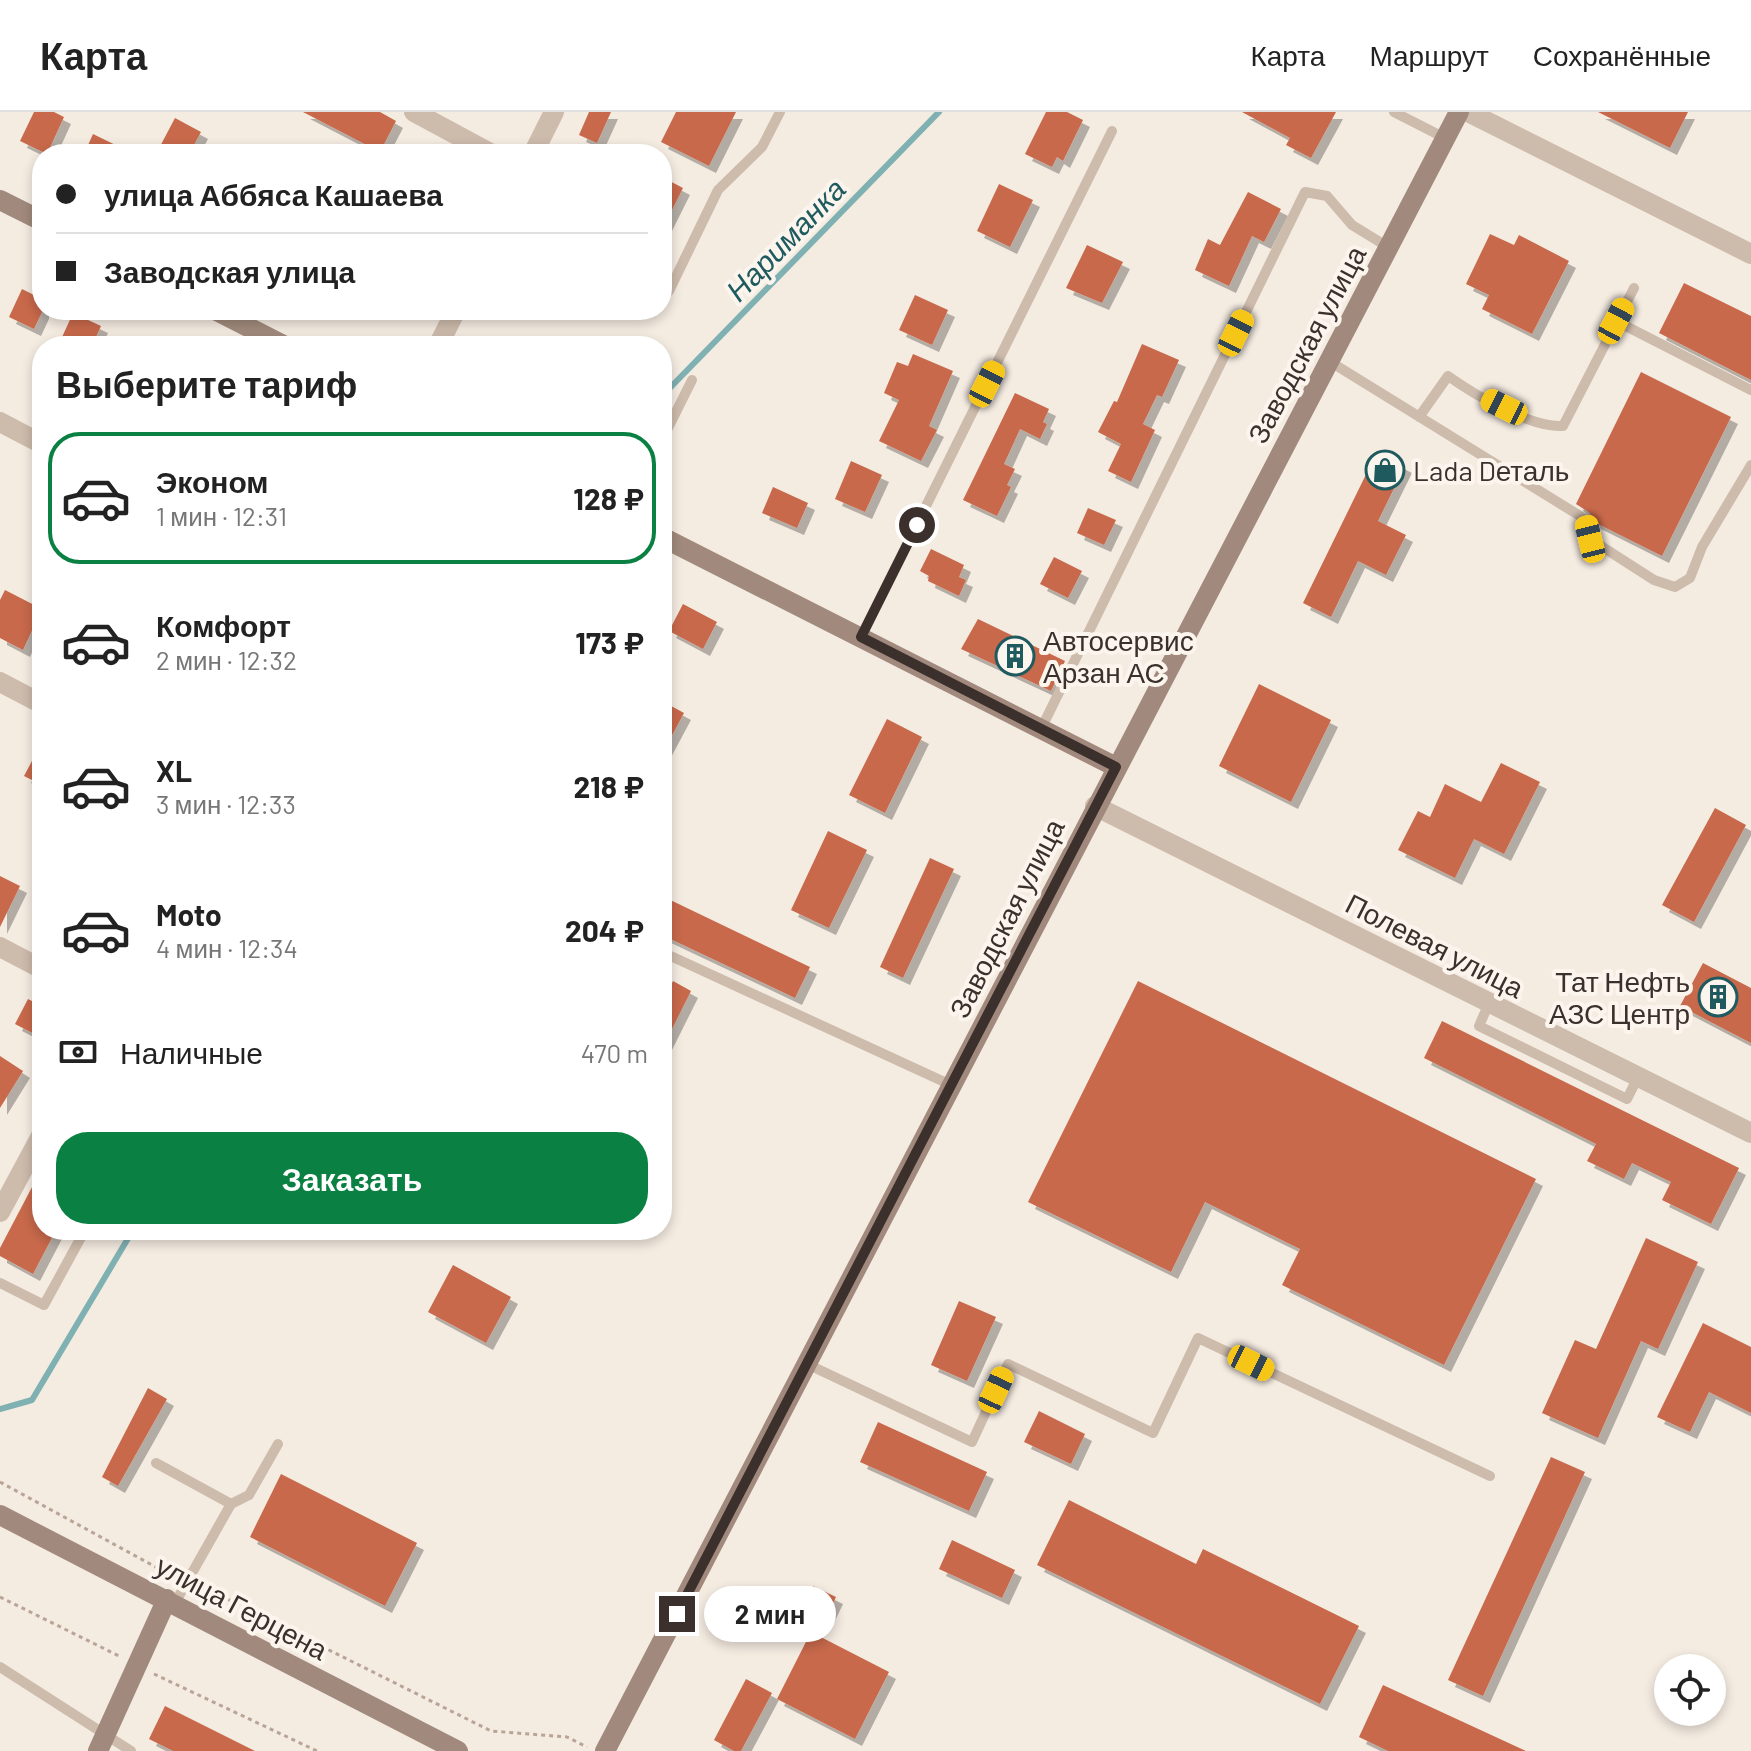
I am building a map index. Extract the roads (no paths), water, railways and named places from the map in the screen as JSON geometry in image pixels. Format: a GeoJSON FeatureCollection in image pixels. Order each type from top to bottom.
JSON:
{"type":"FeatureCollection","features":[{"type":"Feature","properties":{"kind":"street"},"geometry":{"type":"LineString","coordinates":[[414,112],[473,144]]}},
{"type":"Feature","properties":{"kind":"street"},"geometry":{"type":"LineString","coordinates":[[538,144],[554,112]]}},
{"type":"Feature","properties":{"kind":"street","name":"Заводская улица"},"geometry":{"type":"LineString","coordinates":[[605,1751],[1459,112]]}},
{"type":"Feature","properties":{"kind":"street"},"geometry":{"type":"LineString","coordinates":[[1468,112],[1751,254]]}},
{"type":"Feature","properties":{"kind":"street"},"geometry":{"type":"LineString","coordinates":[[0,200],[32,216]]}},
{"type":"Feature","properties":{"kind":"street"},"geometry":{"type":"LineString","coordinates":[[234,320],[266,336]]}},
{"type":"Feature","properties":{"kind":"street"},"geometry":{"type":"LineString","coordinates":[[0,422],[32,439]]}},
{"type":"Feature","properties":{"kind":"street"},"geometry":{"type":"LineString","coordinates":[[672,542],[1116,767]]}},
{"type":"Feature","properties":{"kind":"street"},"geometry":{"type":"LineString","coordinates":[[0,682],[32,699]]}},
{"type":"Feature","properties":{"kind":"street","name":"Полевая улица"},"geometry":{"type":"LineString","coordinates":[[1095,806],[1751,1133]]}},
{"type":"Feature","properties":{"kind":"street"},"geometry":{"type":"LineString","coordinates":[[0,947],[32,964]]}},
{"type":"Feature","properties":{"kind":"street"},"geometry":{"type":"LineString","coordinates":[[1,1207],[32,1152]]}},
{"type":"Feature","properties":{"kind":"street","name":"улица Герцена"},"geometry":{"type":"LineString","coordinates":[[0,1515],[458,1751]]}},
{"type":"Feature","properties":{"kind":"street"},"geometry":{"type":"LineString","coordinates":[[102,1744],[137,1665],[171,1601]]}},
{"type":"Feature","properties":{"kind":"lane"},"geometry":{"type":"LineString","coordinates":[[672,285],[718,190],[762,147],[780,112]]}},
{"type":"Feature","properties":{"kind":"lane"},"geometry":{"type":"LineString","coordinates":[[1394,112],[1445,138]]}},
{"type":"Feature","properties":{"kind":"lane"},"geometry":{"type":"LineString","coordinates":[[861,637],[1112,131]]}},
{"type":"Feature","properties":{"kind":"lane"},"geometry":{"type":"LineString","coordinates":[[1041,729],[1305,192],[1327,196],[1352,225],[1388,247]]}},
{"type":"Feature","properties":{"kind":"lane"},"geometry":{"type":"LineString","coordinates":[[1419,417],[1448,376],[1548,427],[1563,426],[1634,288]]}},
{"type":"Feature","properties":{"kind":"lane"},"geometry":{"type":"LineString","coordinates":[[1616,321],[1751,390]]}},
{"type":"Feature","properties":{"kind":"lane"},"geometry":{"type":"LineString","coordinates":[[1329,361],[1585,519],[1590,539],[1654,580],[1675,587],[1690,578],[1702,547],[1751,465]]}},
{"type":"Feature","properties":{"kind":"lane"},"geometry":{"type":"LineString","coordinates":[[672,420],[692,380]]}},
{"type":"Feature","properties":{"kind":"lane"},"geometry":{"type":"LineString","coordinates":[[672,956],[951,1085]]}},
{"type":"Feature","properties":{"kind":"lane"},"geometry":{"type":"LineString","coordinates":[[0,1283],[44,1305],[80,1240]]}},
{"type":"Feature","properties":{"kind":"lane"},"geometry":{"type":"LineString","coordinates":[[807,1364],[972,1442],[1008,1364],[1153,1433],[1198,1338],[1490,1476]]}},
{"type":"Feature","properties":{"kind":"lane"},"geometry":{"type":"LineString","coordinates":[[171,1601],[186,1584],[231,1504],[249,1495],[278,1444]]}},
{"type":"Feature","properties":{"kind":"lane"},"geometry":{"type":"LineString","coordinates":[[156,1463],[231,1504]]}},
{"type":"Feature","properties":{"kind":"lane"},"geometry":{"type":"LineString","coordinates":[[0,1667],[102,1744],[131,1751]]}},
{"type":"Feature","properties":{"kind":"waterway","name":"Нариманка"},"geometry":{"type":"LineString","coordinates":[[672,386],[939,112]]}},
{"type":"Feature","properties":{"kind":"waterway","name":"Нариманка"},"geometry":{"type":"LineString","coordinates":[[0,1409],[32,1400],[127,1240]]}},
{"type":"Feature","properties":{"kind":"place","name":"Lada Dеталь"},"geometry":{"type":"Point","coordinates":[1385,470]}},
{"type":"Feature","properties":{"kind":"place","name":"Автосервис Арзан АС"},"geometry":{"type":"Point","coordinates":[1015,656]}},
{"type":"Feature","properties":{"kind":"place","name":"Тат Нефть АЗС Центр"},"geometry":{"type":"Point","coordinates":[1718,997]}}]}
